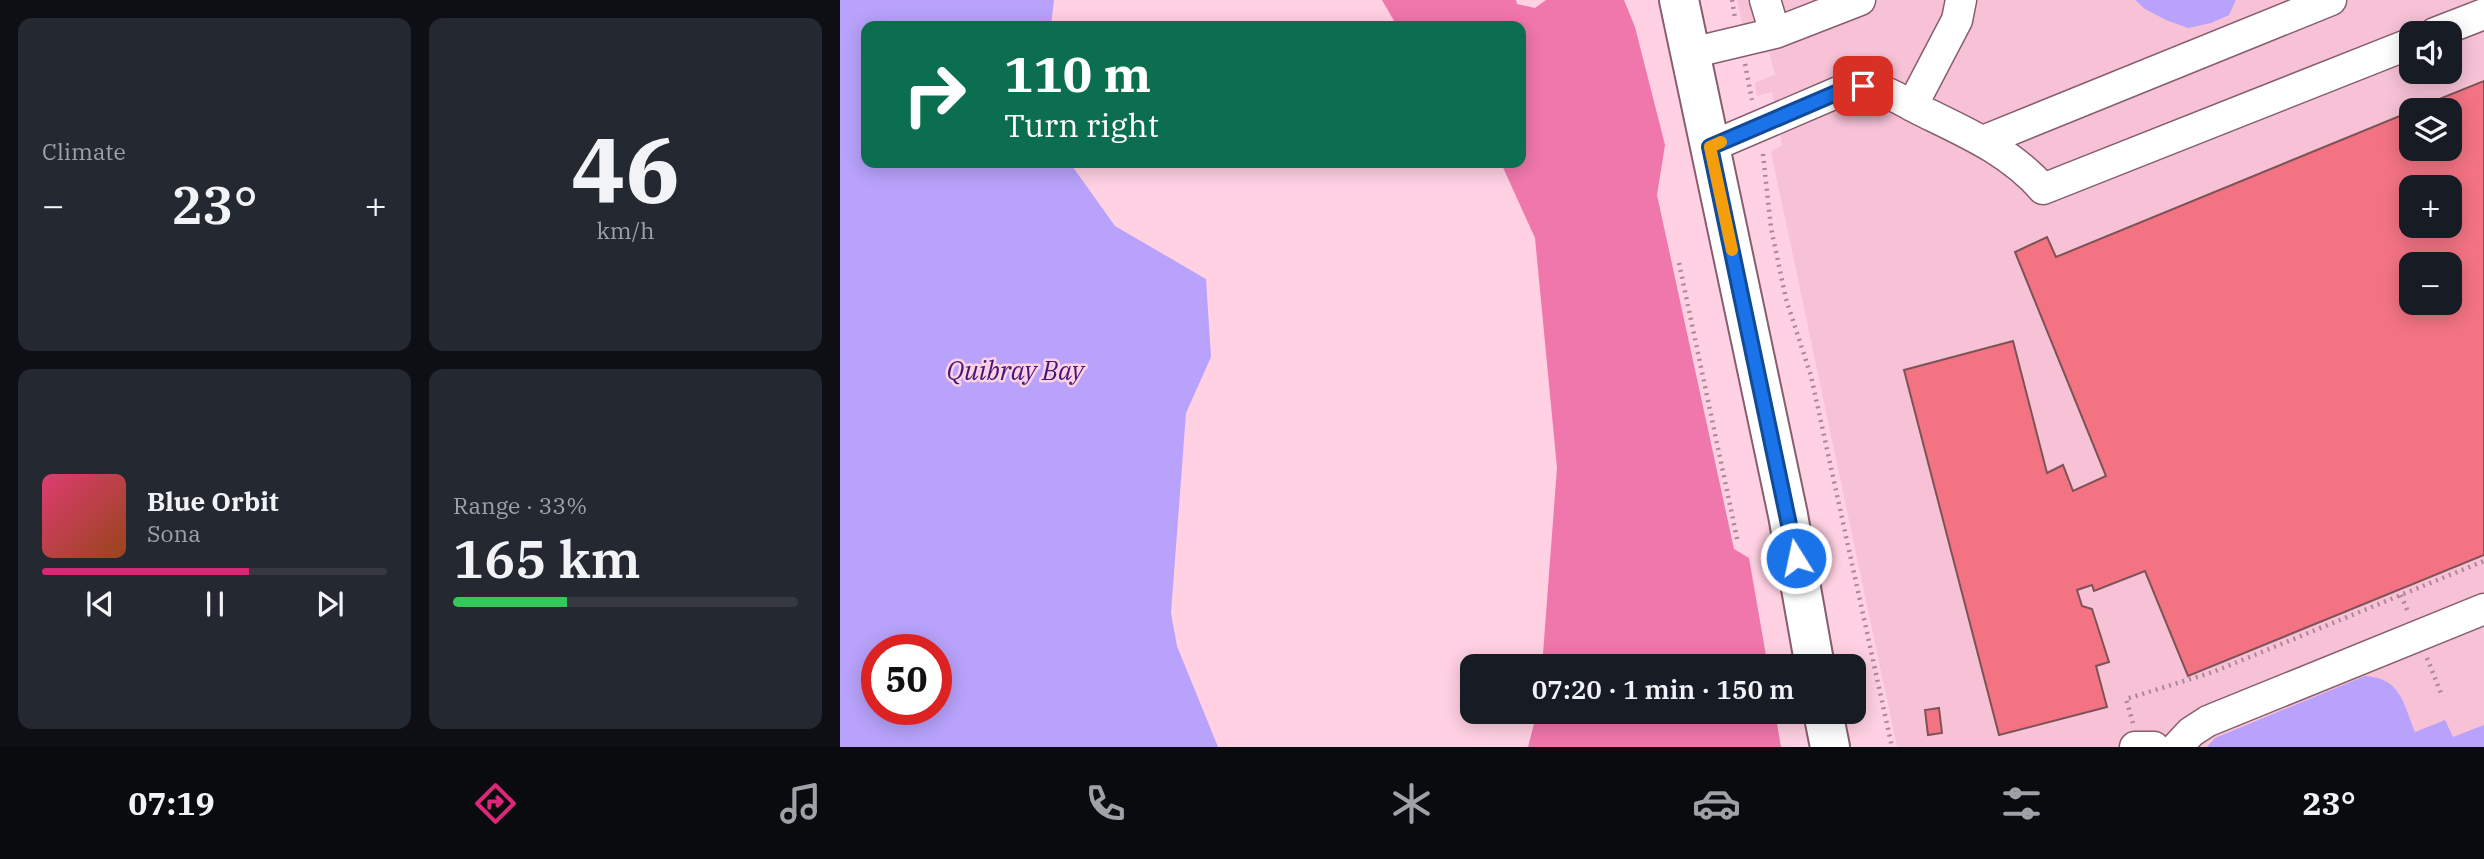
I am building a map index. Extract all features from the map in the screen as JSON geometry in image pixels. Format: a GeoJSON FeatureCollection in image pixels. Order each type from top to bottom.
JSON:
{"type":"FeatureCollection","features":[{"type":"Feature","properties":{"kind":"main road"},"geometry":{"type":"LineString","coordinates":[[1679,0],[1788,515],[1813,654]]}},
{"type":"Feature","properties":{"kind":"main road"},"geometry":{"type":"LineString","coordinates":[[1826,724],[1830,747]]}},
{"type":"Feature","properties":{"kind":"lane"},"geometry":{"type":"LineString","coordinates":[[1765,0],[1775,33]]}},
{"type":"Feature","properties":{"kind":"lane"},"geometry":{"type":"LineString","coordinates":[[1690,53],[1775,33],[1860,0]]}},
{"type":"Feature","properties":{"kind":"lane"},"geometry":{"type":"LineString","coordinates":[[1912,106],[1957,20],[1961,0]]}},
{"type":"Feature","properties":{"kind":"lane"},"geometry":{"type":"LineString","coordinates":[[1983,141],[2330,0]]}},
{"type":"Feature","properties":{"kind":"lane"},"geometry":{"type":"LineString","coordinates":[[2462,23],[2484,14]]}},
{"type":"Feature","properties":{"kind":"lane"},"geometry":{"type":"LineString","coordinates":[[1710,147],[1843,90],[1863,86],[1883,91],[1983,141],[2029,172],[2043,189],[2399,48]]}},
{"type":"Feature","properties":{"kind":"lane"},"geometry":{"type":"LineString","coordinates":[[2177,747],[2192,732],[2208,722],[2484,609]]}},
{"type":"Feature","properties":{"kind":"lane"},"geometry":{"type":"LineString","coordinates":[[2131,740],[2154,747]]}},
{"type":"Feature","properties":{"kind":"path"},"geometry":{"type":"LineString","coordinates":[[1732,0],[1764,161],[1772,228],[1786,299],[1811,376],[1892,747]]}},
{"type":"Feature","properties":{"kind":"path"},"geometry":{"type":"LineString","coordinates":[[1679,263],[1738,543]]}},
{"type":"Feature","properties":{"kind":"path"},"geometry":{"type":"LineString","coordinates":[[2131,740],[2134,726],[2126,699],[2213,672],[2484,561]]}},
{"type":"Feature","properties":{"kind":"path"},"geometry":{"type":"LineString","coordinates":[[2423,648],[2441,693]]}},
{"type":"Feature","properties":{"kind":"shaded area"},"geometry":{"type":"Polygon","coordinates":[[[1382,0],[1516,0],[1517,4],[1535,8],[1546,0],[1624,0],[1635,27],[1665,145],[1657,195],[1734,549],[1749,558],[1766,654],[1543,654],[1557,468],[1535,238],[1503,168],[1526,168],[1526,21],[1394,21],[1382,0]]]}},
{"type":"Feature","properties":{"kind":"shaded area"},"geometry":{"type":"Polygon","coordinates":[[[1737,0],[2484,0],[2484,747],[1897,747],[1771,152],[1782,145],[1772,92],[1757,96],[1755,83],[1775,74],[1769,52],[1749,56],[1737,0]]]}},
{"type":"Feature","properties":{"kind":"shaded area"},"geometry":{"type":"Polygon","coordinates":[[[1534,724],[1777,724],[1781,747],[1528,747],[1534,724]]]}},
{"type":"Feature","properties":{"kind":"water","name":"Quibray Bay"},"geometry":{"type":"Polygon","coordinates":[[[840,0],[1054,0],[1052,21],[861,21],[861,168],[1074,168],[1115,226],[1206,279],[1211,357],[1186,413],[1171,613],[1177,646],[1218,747],[840,747],[840,0]]]}},
{"type":"Feature","properties":{"kind":"water"},"geometry":{"type":"Polygon","coordinates":[[[2135,0],[2236,0],[2229,15],[2211,23],[2188,28],[2145,9],[2135,0]]]}},
{"type":"Feature","properties":{"kind":"water"},"geometry":{"type":"Polygon","coordinates":[[[2365,676],[2377,678],[2393,687],[2403,702],[2415,732],[2445,720],[2453,737],[2484,725],[2484,747],[2207,747],[2215,738],[2365,676]]]}},
{"type":"Feature","properties":{"kind":"building"},"geometry":{"type":"Polygon","coordinates":[[[2484,81],[2484,555],[2188,676],[2145,571],[2094,591],[2092,585],[2077,590],[2082,606],[2092,609],[2109,662],[2096,666],[2107,707],[1999,735],[1904,370],[2013,341],[2047,473],[2063,465],[2073,491],[2106,476],[2015,252],[2047,237],[2056,257],[2399,116],[2399,161],[2462,161],[2462,98],[2442,98],[2484,81]]]}},
{"type":"Feature","properties":{"kind":"building"},"geometry":{"type":"Polygon","coordinates":[[[1939,708],[1942,733],[1928,735],[1925,710],[1939,708]]]}},
{"type":"Feature","properties":{"kind":"slow traffic"},"geometry":{"type":"LineString","coordinates":[[1721,142],[1710,147],[1732,250]]}},
{"type":"Feature","properties":{"kind":"route"},"geometry":{"type":"LineString","coordinates":[[1796,558],[1710,147],[1843,90],[1863,86]]}}]}
